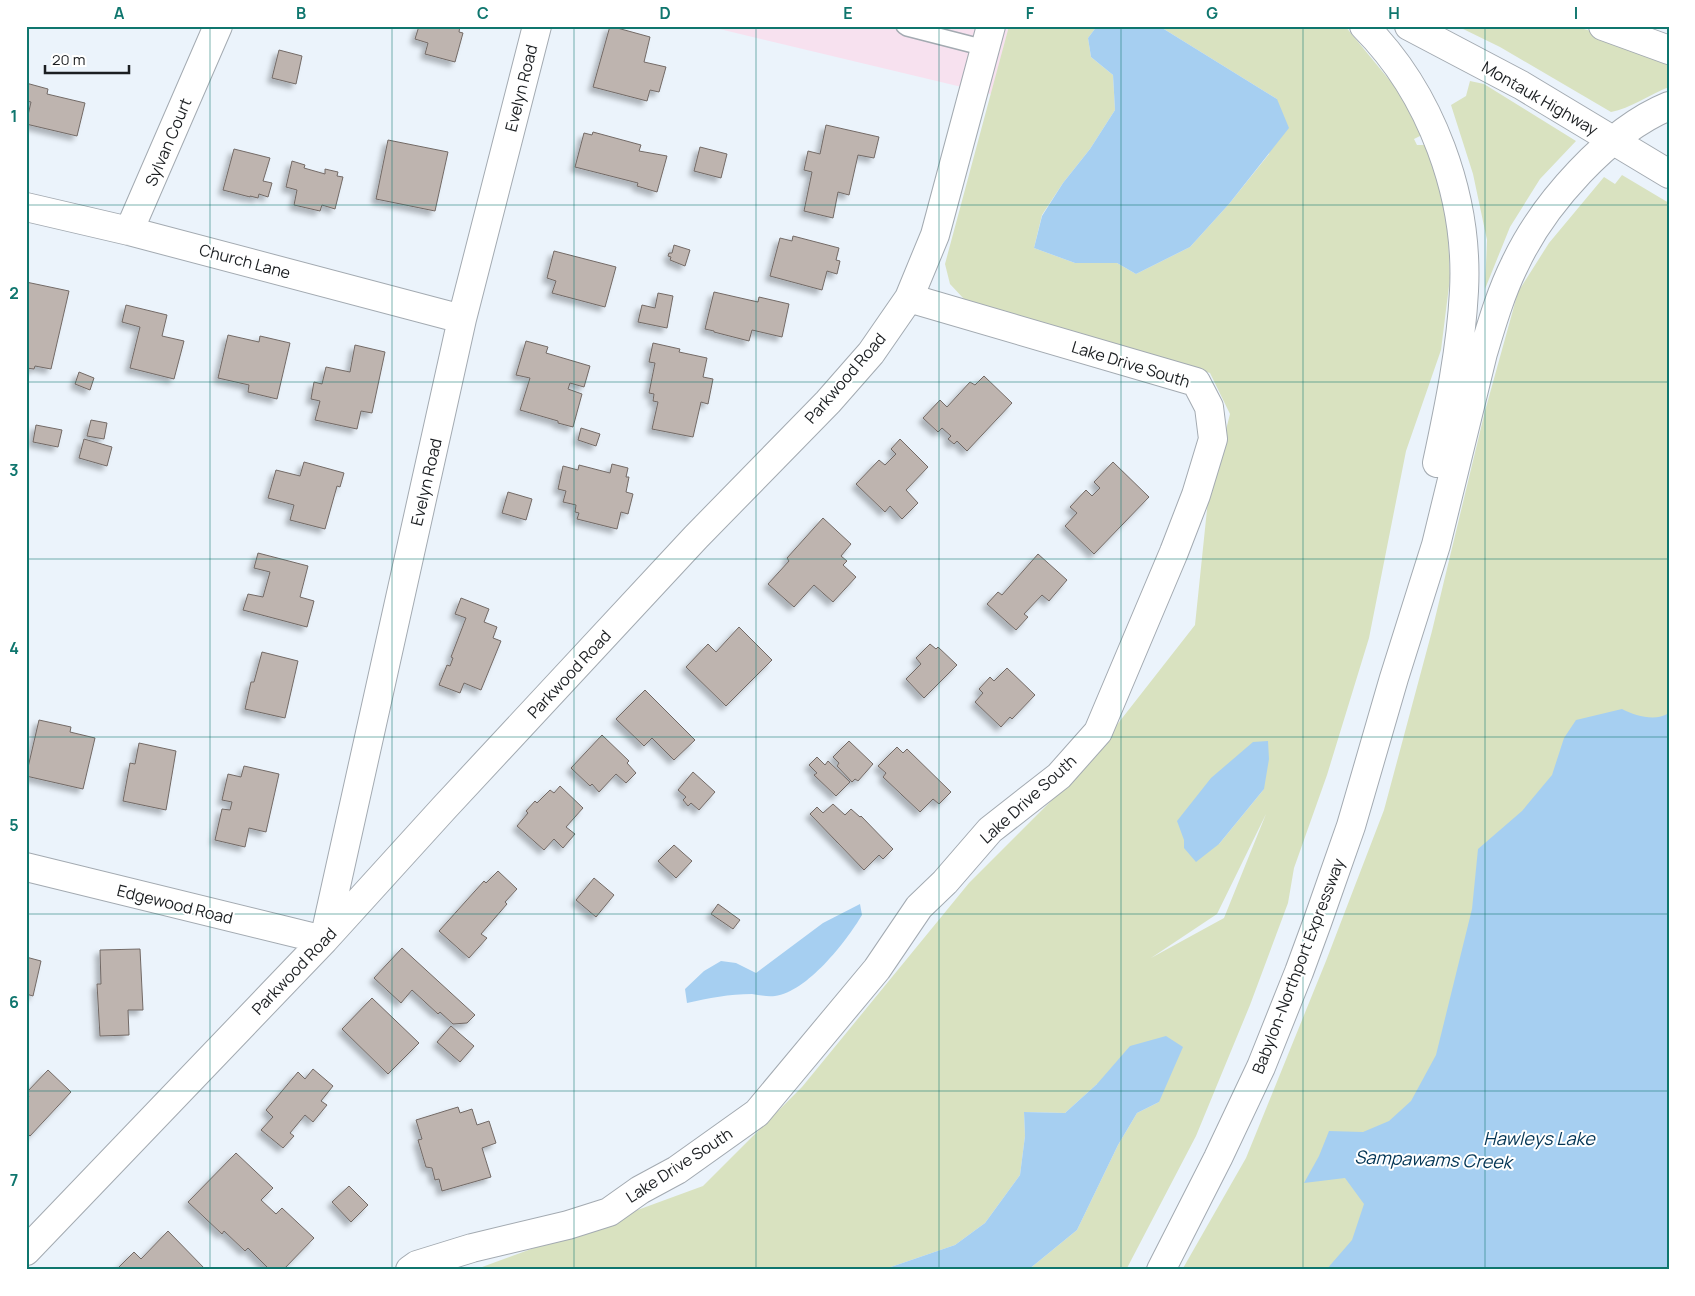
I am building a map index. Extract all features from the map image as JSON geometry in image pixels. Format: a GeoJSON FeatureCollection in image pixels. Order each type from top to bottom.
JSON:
{"type":"FeatureCollection","features":[{"type":"Feature","properties":{"kind":"street","name":"Sylvan Court"},"geometry":{"type":"LineString","coordinates":[[129,231],[218,26]]}},
{"type":"Feature","properties":{"kind":"street","name":"Evelyn Road"},"geometry":{"type":"LineString","coordinates":[[324,940],[462,319],[536,26]]}},
{"type":"Feature","properties":{"kind":"street"},"geometry":{"type":"LineString","coordinates":[[1364,26],[1395,62],[1414,92],[1438,139],[1453,184],[1462,237],[1464,264],[1462,314],[1449,401],[1394,678]]}},
{"type":"Feature","properties":{"kind":"street","name":"Montauk Highway"},"geometry":{"type":"LineString","coordinates":[[1409,26],[1521,85],[1669,174]]}},
{"type":"Feature","properties":{"kind":"street"},"geometry":{"type":"LineString","coordinates":[[1603,26],[1669,50]]}},
{"type":"Feature","properties":{"kind":"street","name":"Parkwood Road"},"geometry":{"type":"LineString","coordinates":[[26,1251],[324,940],[696,537],[828,402],[872,353],[909,298],[935,235],[988,37]]}},
{"type":"Feature","properties":{"kind":"street"},"geometry":{"type":"LineString","coordinates":[[1394,678],[1436,546],[1483,353],[1515,264],[1528,238],[1545,214],[1612,140],[1637,122],[1669,106]]}},
{"type":"Feature","properties":{"kind":"street","name":"Church Lane"},"geometry":{"type":"LineString","coordinates":[[26,208],[129,231],[462,319]]}},
{"type":"Feature","properties":{"kind":"street","name":"Lake Drive South"},"geometry":{"type":"LineString","coordinates":[[410,1270],[417,1265],[472,1248],[568,1225],[609,1212],[640,1190],[677,1170],[757,1113],[877,969],[919,907],[945,882],[990,830],[1059,776],[1098,732],[1196,495],[1214,440],[1209,407],[1196,382],[909,298]]}},
{"type":"Feature","properties":{"kind":"street","name":"Babylon-Northport Expressway"},"geometry":{"type":"LineString","coordinates":[[1161,1270],[1236,1120],[1299,972],[1351,826],[1394,678]]}},
{"type":"Feature","properties":{"kind":"street","name":"Edgewood Road"},"geometry":{"type":"LineString","coordinates":[[26,867],[324,940]]}},
{"type":"Feature","properties":{"kind":"lane"},"geometry":{"type":"LineString","coordinates":[[904,26],[906,28],[988,37]]}},
{"type":"Feature","properties":{"kind":"shaded area"},"geometry":{"type":"Polygon","coordinates":[[[707,26],[1009,26],[991,94],[707,26]]]}},
{"type":"Feature","properties":{"kind":"green space"},"geometry":{"type":"Polygon","coordinates":[[[1009,26],[1097,26],[1088,38],[1091,57],[1113,75],[1115,110],[1090,149],[1063,183],[1042,215],[1034,248],[1075,263],[1117,263],[1136,274],[1190,247],[1229,204],[1269,154],[1277,99],[1159,26],[1345,26],[1414,110],[1424,134],[1414,139],[1417,145],[1428,145],[1440,182],[1448,234],[1450,278],[1441,350],[1406,451],[1369,638],[1327,775],[1294,868],[1288,903],[1250,1005],[1196,1136],[1126,1270],[1028,1270],[1077,1230],[1118,1145],[1137,1113],[1159,1102],[1097,1084],[1065,1113],[1024,1112],[1025,1136],[1020,1175],[985,1223],[955,1245],[882,1270],[474,1270],[703,1186],[802,1087],[969,883],[1080,772],[1195,625],[1208,500],[1230,414],[1210,373],[964,299],[950,284],[945,264],[1009,26]],[[1264,789],[1184,840],[1184,848],[1219,844],[1264,789]],[[1266,814],[1217,914],[1151,958],[1224,918],[1266,814]]]}},
{"type":"Feature","properties":{"kind":"green space"},"geometry":{"type":"Polygon","coordinates":[[[1457,26],[1573,26],[1591,31],[1669,62],[1669,87],[1625,108],[1611,112],[1500,47],[1457,26]]]}},
{"type":"Feature","properties":{"kind":"green space"},"geometry":{"type":"Polygon","coordinates":[[[1470,81],[1484,84],[1576,141],[1540,179],[1510,227],[1485,289],[1487,240],[1473,174],[1451,105],[1466,96],[1470,81]]]}},
{"type":"Feature","properties":{"kind":"green space"},"geometry":{"type":"Polygon","coordinates":[[[1622,175],[1669,203],[1669,1270],[1182,1270],[1246,1158],[1326,961],[1384,810],[1432,631],[1485,411],[1518,292],[1549,243],[1604,177],[1615,184],[1622,175]]]}},
{"type":"Feature","properties":{"kind":"water"},"geometry":{"type":"Polygon","coordinates":[[[1097,26],[1159,26],[1277,99],[1289,128],[1229,204],[1190,247],[1136,274],[1117,263],[1075,263],[1034,248],[1042,216],[1063,183],[1090,149],[1115,110],[1113,75],[1091,57],[1088,38],[1097,26]]]}},
{"type":"Feature","properties":{"kind":"water","name":"Hawleys Lake"},"geometry":{"type":"Polygon","coordinates":[[[1622,709],[1639,716],[1652,718],[1669,713],[1669,1270],[1326,1270],[1352,1240],[1364,1204],[1345,1178],[1304,1183],[1319,1156],[1329,1131],[1363,1132],[1389,1121],[1411,1101],[1436,1055],[1472,909],[1478,849],[1522,811],[1552,775],[1564,738],[1576,720],[1622,709]]]}},
{"type":"Feature","properties":{"kind":"water"},"geometry":{"type":"Polygon","coordinates":[[[1268,741],[1269,759],[1264,789],[1219,844],[1196,862],[1184,848],[1184,840],[1177,821],[1211,778],[1253,742],[1268,741]]]}},
{"type":"Feature","properties":{"kind":"water"},"geometry":{"type":"Polygon","coordinates":[[[860,904],[862,915],[846,938],[824,964],[800,985],[775,996],[735,995],[687,1003],[685,989],[704,971],[721,961],[736,963],[756,973],[823,923],[860,904]]]}},
{"type":"Feature","properties":{"kind":"water"},"geometry":{"type":"Polygon","coordinates":[[[1166,1036],[1183,1047],[1159,1102],[1137,1113],[1118,1145],[1077,1230],[1028,1270],[882,1270],[955,1245],[985,1223],[1020,1175],[1025,1136],[1024,1112],[1065,1113],[1097,1084],[1130,1046],[1166,1036]]]}},
{"type":"Feature","properties":{"kind":"building"},"geometry":{"type":"Polygon","coordinates":[[[419,26],[460,26],[459,32],[463,33],[455,62],[425,54],[428,43],[415,39],[419,26]]]}},
{"type":"Feature","properties":{"kind":"building"},"geometry":{"type":"Polygon","coordinates":[[[610,26],[650,37],[644,62],[666,67],[659,92],[650,90],[647,101],[593,87],[610,26]]]}},
{"type":"Feature","properties":{"kind":"building"},"geometry":{"type":"Polygon","coordinates":[[[279,50],[302,56],[296,84],[272,78],[279,50]]]}},
{"type":"Feature","properties":{"kind":"building"},"geometry":{"type":"Polygon","coordinates":[[[26,83],[48,89],[47,94],[85,103],[77,136],[26,124],[31,102],[26,101],[26,83]]]}},
{"type":"Feature","properties":{"kind":"building"},"geometry":{"type":"Polygon","coordinates":[[[826,125],[879,137],[874,158],[858,155],[849,195],[838,192],[833,218],[804,211],[812,172],[804,170],[808,151],[820,154],[826,125]]]}},
{"type":"Feature","properties":{"kind":"building"},"geometry":{"type":"Polygon","coordinates":[[[593,132],[641,145],[639,151],[667,156],[657,192],[637,186],[638,183],[575,167],[584,133],[592,135],[593,132]]]}},
{"type":"Feature","properties":{"kind":"building"},"geometry":{"type":"Polygon","coordinates":[[[388,140],[448,152],[435,211],[376,199],[388,140]]]}},
{"type":"Feature","properties":{"kind":"building"},"geometry":{"type":"Polygon","coordinates":[[[700,147],[727,154],[721,178],[694,171],[700,147]]]}},
{"type":"Feature","properties":{"kind":"building"},"geometry":{"type":"Polygon","coordinates":[[[234,149],[270,158],[263,181],[272,183],[268,197],[259,194],[258,198],[250,197],[223,190],[234,149]]]}},
{"type":"Feature","properties":{"kind":"building"},"geometry":{"type":"Polygon","coordinates":[[[292,161],[305,165],[304,168],[325,174],[325,169],[338,172],[337,176],[343,177],[335,209],[322,205],[320,211],[294,205],[297,190],[286,187],[292,161]]]}},
{"type":"Feature","properties":{"kind":"building"},"geometry":{"type":"Polygon","coordinates":[[[793,236],[839,248],[836,260],[840,261],[837,274],[827,271],[822,290],[770,276],[780,238],[792,241],[793,236]]]}},
{"type":"Feature","properties":{"kind":"building"},"geometry":{"type":"Polygon","coordinates":[[[674,245],[690,250],[685,266],[670,260],[671,257],[668,256],[669,253],[672,253],[674,245]]]}},
{"type":"Feature","properties":{"kind":"building"},"geometry":{"type":"Polygon","coordinates":[[[554,251],[616,267],[605,307],[552,293],[556,281],[547,278],[554,251]]]}},
{"type":"Feature","properties":{"kind":"building"},"geometry":{"type":"Polygon","coordinates":[[[26,282],[69,291],[51,369],[35,366],[34,369],[26,368],[26,282]]]}},
{"type":"Feature","properties":{"kind":"building"},"geometry":{"type":"Polygon","coordinates":[[[714,292],[758,302],[759,297],[789,304],[782,337],[752,330],[749,341],[705,329],[714,292]]]}},
{"type":"Feature","properties":{"kind":"building"},"geometry":{"type":"Polygon","coordinates":[[[658,293],[673,296],[667,328],[638,322],[642,305],[655,308],[658,293]]]}},
{"type":"Feature","properties":{"kind":"building"},"geometry":{"type":"Polygon","coordinates":[[[126,305],[167,315],[162,336],[184,341],[174,379],[130,368],[140,327],[122,322],[126,305]]]}},
{"type":"Feature","properties":{"kind":"building"},"geometry":{"type":"Polygon","coordinates":[[[228,335],[259,342],[260,336],[290,343],[277,399],[248,392],[249,385],[218,378],[228,335]]]}},
{"type":"Feature","properties":{"kind":"building"},"geometry":{"type":"Polygon","coordinates":[[[526,341],[548,347],[546,353],[590,366],[584,387],[570,383],[568,389],[582,394],[573,427],[520,410],[530,378],[516,375],[526,341]]]}},
{"type":"Feature","properties":{"kind":"building"},"geometry":{"type":"Polygon","coordinates":[[[653,343],[680,349],[679,352],[707,358],[703,377],[713,379],[708,404],[701,402],[693,437],[652,429],[658,402],[653,401],[654,394],[649,393],[655,363],[649,362],[653,343]]]}},
{"type":"Feature","properties":{"kind":"building"},"geometry":{"type":"Polygon","coordinates":[[[355,345],[385,352],[372,413],[361,411],[357,429],[315,420],[320,401],[311,399],[314,382],[322,384],[326,367],[350,372],[355,345]]]}},
{"type":"Feature","properties":{"kind":"building"},"geometry":{"type":"Polygon","coordinates":[[[79,372],[94,378],[90,390],[75,384],[79,372]]]}},
{"type":"Feature","properties":{"kind":"building"},"geometry":{"type":"Polygon","coordinates":[[[984,376],[1012,403],[967,451],[957,441],[954,444],[948,439],[951,436],[942,428],[938,432],[923,418],[940,400],[947,407],[970,382],[975,385],[984,376]]]}},
{"type":"Feature","properties":{"kind":"building"},"geometry":{"type":"Polygon","coordinates":[[[91,420],[107,423],[104,439],[87,436],[91,420]]]}},
{"type":"Feature","properties":{"kind":"building"},"geometry":{"type":"Polygon","coordinates":[[[36,425],[62,430],[58,447],[33,442],[36,425]]]}},
{"type":"Feature","properties":{"kind":"building"},"geometry":{"type":"Polygon","coordinates":[[[581,428],[600,434],[596,446],[578,440],[581,428]]]}},
{"type":"Feature","properties":{"kind":"building"},"geometry":{"type":"Polygon","coordinates":[[[84,439],[112,447],[107,466],[79,458],[84,439]]]}},
{"type":"Feature","properties":{"kind":"building"},"geometry":{"type":"Polygon","coordinates":[[[900,439],[928,467],[906,490],[918,503],[902,519],[890,506],[885,512],[856,484],[879,460],[885,465],[896,454],[891,449],[900,439]]]}},
{"type":"Feature","properties":{"kind":"building"},"geometry":{"type":"Polygon","coordinates":[[[304,462],[344,473],[340,487],[337,486],[325,529],[290,520],[294,505],[268,498],[276,470],[300,476],[304,462]]]}},
{"type":"Feature","properties":{"kind":"building"},"geometry":{"type":"Polygon","coordinates":[[[1113,462],[1149,497],[1094,554],[1065,526],[1077,513],[1070,507],[1086,490],[1092,496],[1100,488],[1094,482],[1113,462]]]}},
{"type":"Feature","properties":{"kind":"building"},"geometry":{"type":"Polygon","coordinates":[[[612,464],[628,468],[626,477],[629,477],[626,492],[633,494],[628,514],[621,512],[617,529],[577,519],[579,513],[575,512],[576,505],[563,502],[566,491],[558,489],[563,466],[578,470],[579,465],[610,473],[612,464]]]}},
{"type":"Feature","properties":{"kind":"building"},"geometry":{"type":"Polygon","coordinates":[[[508,492],[532,499],[526,520],[502,513],[508,492]]]}},
{"type":"Feature","properties":{"kind":"building"},"geometry":{"type":"Polygon","coordinates":[[[823,518],[851,544],[841,556],[847,561],[843,565],[856,577],[833,602],[814,585],[794,607],[768,584],[789,561],[787,558],[823,518]]]}},
{"type":"Feature","properties":{"kind":"building"},"geometry":{"type":"Polygon","coordinates":[[[258,553],[308,566],[300,597],[314,601],[307,627],[243,610],[248,594],[263,597],[270,572],[254,568],[258,553]]]}},
{"type":"Feature","properties":{"kind":"building"},"geometry":{"type":"Polygon","coordinates":[[[1038,554],[1067,580],[1049,601],[1042,595],[1024,614],[1028,617],[1016,630],[987,604],[998,592],[1002,595],[1038,554]]]}},
{"type":"Feature","properties":{"kind":"building"},"geometry":{"type":"Polygon","coordinates":[[[461,598],[489,609],[484,622],[497,627],[493,638],[501,641],[481,690],[464,683],[460,693],[439,685],[447,665],[450,666],[453,658],[451,657],[466,618],[455,614],[461,598]]]}},
{"type":"Feature","properties":{"kind":"building"},"geometry":{"type":"Polygon","coordinates":[[[739,627],[772,660],[726,706],[686,667],[708,644],[716,652],[739,627]]]}},
{"type":"Feature","properties":{"kind":"building"},"geometry":{"type":"Polygon","coordinates":[[[930,644],[936,649],[938,647],[957,665],[924,698],[906,679],[921,664],[916,658],[930,644]]]}},
{"type":"Feature","properties":{"kind":"building"},"geometry":{"type":"Polygon","coordinates":[[[262,652],[298,661],[285,718],[245,709],[251,682],[254,682],[262,652]]]}},
{"type":"Feature","properties":{"kind":"building"},"geometry":{"type":"Polygon","coordinates":[[[1007,668],[1035,695],[1012,719],[1010,717],[1001,727],[975,702],[983,693],[979,689],[990,677],[994,681],[1007,668]]]}},
{"type":"Feature","properties":{"kind":"building"},"geometry":{"type":"Polygon","coordinates":[[[645,690],[695,740],[674,760],[652,738],[644,746],[616,719],[645,690]]]}},
{"type":"Feature","properties":{"kind":"building"},"geometry":{"type":"Polygon","coordinates":[[[39,720],[71,727],[70,732],[95,738],[83,789],[26,776],[39,720]]]}},
{"type":"Feature","properties":{"kind":"building"},"geometry":{"type":"Polygon","coordinates":[[[602,735],[629,761],[627,763],[636,773],[626,783],[616,774],[599,792],[592,784],[590,786],[571,768],[602,735]]]}},
{"type":"Feature","properties":{"kind":"building"},"geometry":{"type":"Polygon","coordinates":[[[849,741],[873,764],[858,781],[855,779],[852,782],[837,766],[839,763],[833,757],[849,741]]]}},
{"type":"Feature","properties":{"kind":"building"},"geometry":{"type":"Polygon","coordinates":[[[139,743],[176,751],[166,810],[123,801],[130,763],[135,764],[139,743]]]}},
{"type":"Feature","properties":{"kind":"building"},"geometry":{"type":"Polygon","coordinates":[[[897,747],[903,753],[907,749],[951,792],[939,804],[933,799],[920,812],[883,777],[886,773],[878,766],[897,747]]]}},
{"type":"Feature","properties":{"kind":"building"},"geometry":{"type":"Polygon","coordinates":[[[817,757],[825,765],[828,761],[850,782],[836,796],[814,775],[817,773],[809,765],[817,757]]]}},
{"type":"Feature","properties":{"kind":"building"},"geometry":{"type":"Polygon","coordinates":[[[244,766],[279,774],[266,832],[249,828],[245,847],[215,840],[222,809],[230,810],[232,802],[222,800],[228,774],[241,777],[244,766]]]}},
{"type":"Feature","properties":{"kind":"building"},"geometry":{"type":"Polygon","coordinates":[[[693,772],[715,792],[699,810],[691,803],[688,806],[683,800],[686,797],[678,790],[693,772]]]}},
{"type":"Feature","properties":{"kind":"building"},"geometry":{"type":"Polygon","coordinates":[[[560,786],[583,808],[566,827],[575,834],[563,848],[554,839],[544,850],[517,826],[535,801],[537,803],[550,790],[554,793],[560,786]]]}},
{"type":"Feature","properties":{"kind":"building"},"geometry":{"type":"Polygon","coordinates":[[[833,804],[845,815],[851,809],[861,816],[893,849],[883,859],[879,855],[864,870],[810,814],[817,807],[823,813],[833,804]]]}},
{"type":"Feature","properties":{"kind":"building"},"geometry":{"type":"Polygon","coordinates":[[[674,845],[692,861],[676,878],[658,861],[674,845]]]}},
{"type":"Feature","properties":{"kind":"building"},"geometry":{"type":"Polygon","coordinates":[[[498,871],[517,889],[505,902],[507,904],[481,934],[487,938],[469,958],[439,931],[484,881],[486,883],[498,871]]]}},
{"type":"Feature","properties":{"kind":"building"},"geometry":{"type":"Polygon","coordinates":[[[594,878],[614,895],[596,917],[576,900],[594,878]]]}},
{"type":"Feature","properties":{"kind":"building"},"geometry":{"type":"Polygon","coordinates":[[[718,904],[740,920],[733,929],[711,914],[718,904]]]}},
{"type":"Feature","properties":{"kind":"building"},"geometry":{"type":"Polygon","coordinates":[[[402,948],[475,1015],[467,1023],[453,1024],[440,1012],[438,1014],[412,990],[401,1003],[374,978],[402,948]]]}},
{"type":"Feature","properties":{"kind":"building"},"geometry":{"type":"Polygon","coordinates":[[[140,949],[143,1010],[128,1010],[129,1035],[100,1036],[97,984],[101,984],[100,950],[140,949]]]}},
{"type":"Feature","properties":{"kind":"building"},"geometry":{"type":"Polygon","coordinates":[[[26,957],[41,961],[33,996],[26,994],[26,957]]]}},
{"type":"Feature","properties":{"kind":"building"},"geometry":{"type":"Polygon","coordinates":[[[372,998],[419,1043],[388,1074],[342,1029],[372,998]]]}},
{"type":"Feature","properties":{"kind":"building"},"geometry":{"type":"Polygon","coordinates":[[[451,1026],[474,1046],[460,1062],[437,1042],[451,1026]]]}},
{"type":"Feature","properties":{"kind":"building"},"geometry":{"type":"Polygon","coordinates":[[[313,1069],[333,1086],[321,1101],[327,1105],[313,1122],[305,1115],[290,1133],[294,1136],[283,1148],[261,1130],[273,1117],[266,1110],[298,1072],[305,1079],[313,1069]]]}},
{"type":"Feature","properties":{"kind":"building"},"geometry":{"type":"Polygon","coordinates":[[[48,1070],[71,1092],[30,1136],[26,1132],[26,1100],[29,1097],[26,1093],[48,1070]]]}},
{"type":"Feature","properties":{"kind":"building"},"geometry":{"type":"Polygon","coordinates":[[[458,1107],[460,1113],[472,1109],[477,1125],[489,1121],[496,1143],[482,1148],[491,1177],[442,1191],[439,1179],[435,1180],[432,1168],[426,1167],[418,1140],[422,1139],[416,1120],[458,1107]]]}},
{"type":"Feature","properties":{"kind":"building"},"geometry":{"type":"Polygon","coordinates":[[[236,1153],[273,1188],[261,1200],[276,1214],[282,1208],[314,1238],[283,1270],[270,1270],[248,1248],[245,1251],[224,1231],[222,1234],[188,1202],[236,1153]]]}},
{"type":"Feature","properties":{"kind":"building"},"geometry":{"type":"Polygon","coordinates":[[[349,1186],[368,1205],[351,1222],[332,1202],[349,1186]]]}},
{"type":"Feature","properties":{"kind":"building"},"geometry":{"type":"Polygon","coordinates":[[[168,1231],[206,1270],[116,1270],[134,1252],[141,1259],[168,1231]]]}},
{"type":"Feature","properties":{"kind":"water label","name":"Sampawams Creek"},"geometry":{"type":"Point","coordinates":[1433,1160]}}]}
